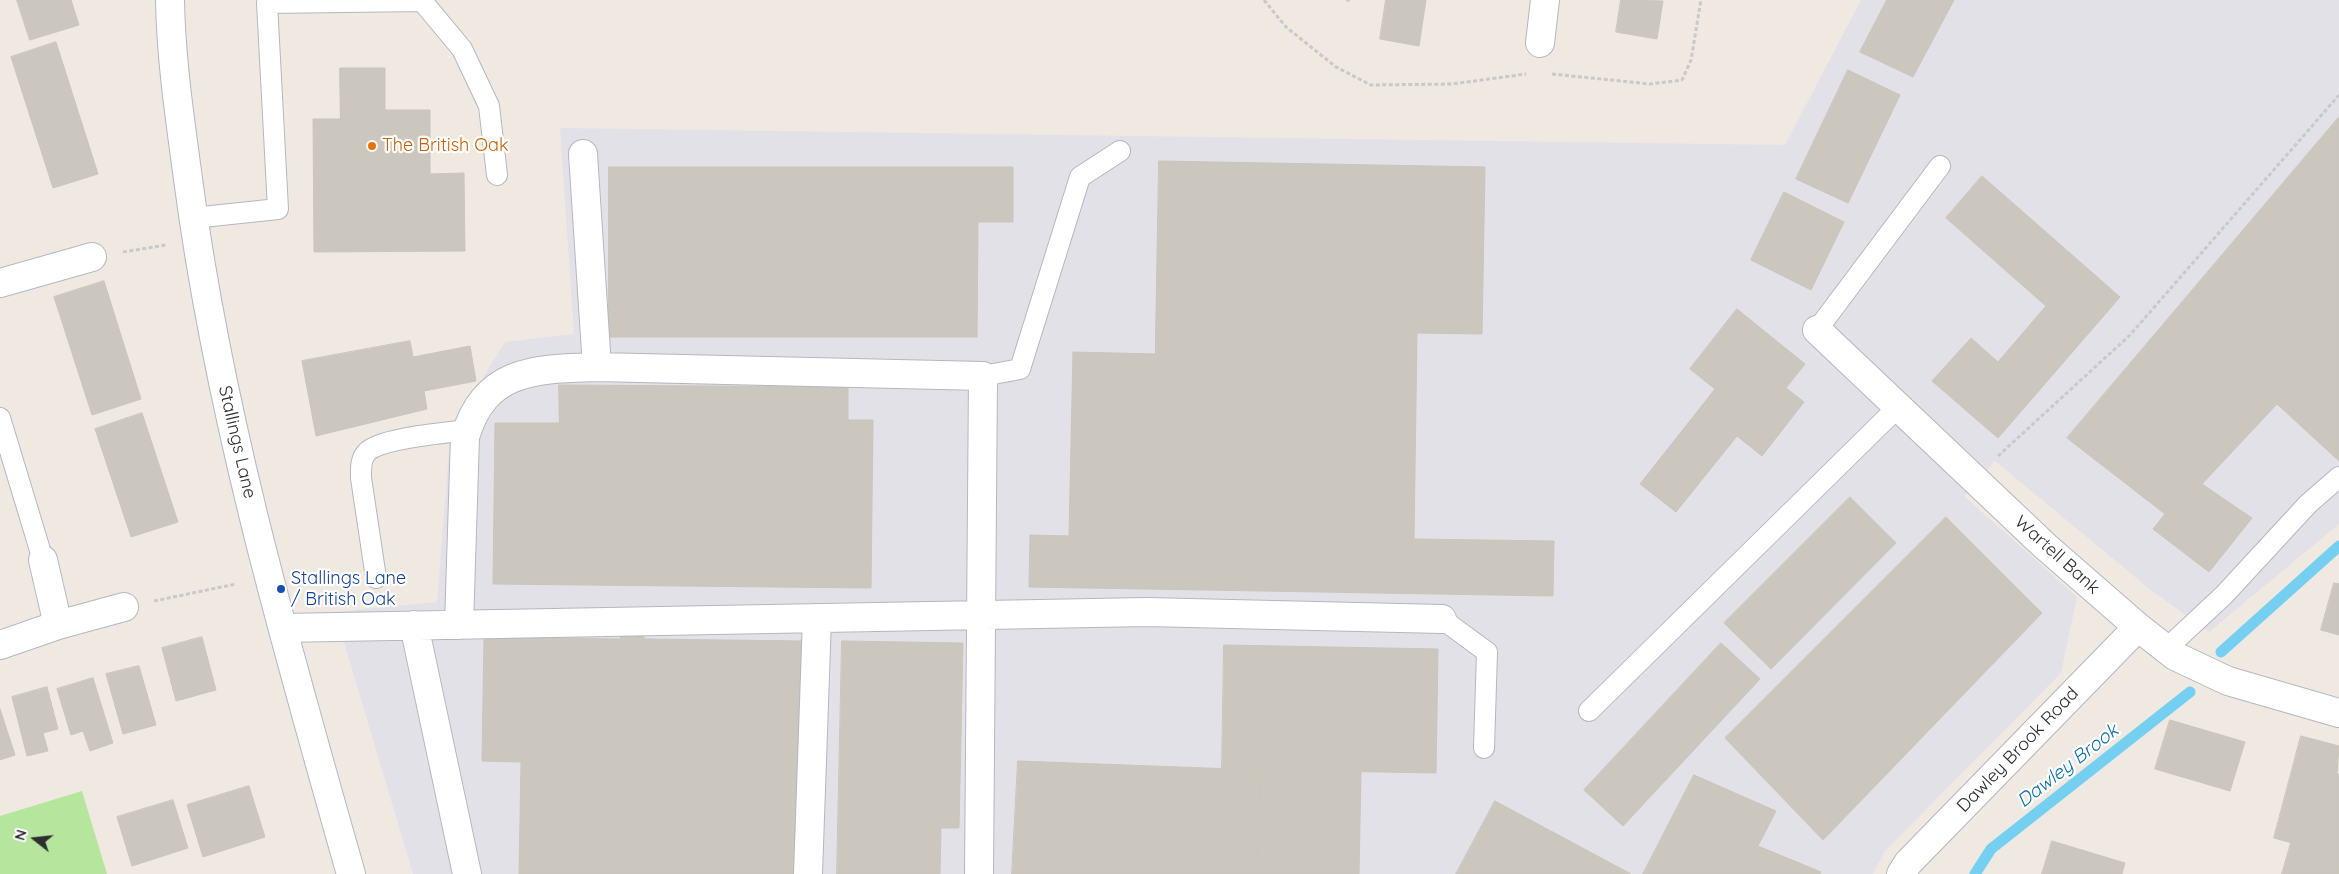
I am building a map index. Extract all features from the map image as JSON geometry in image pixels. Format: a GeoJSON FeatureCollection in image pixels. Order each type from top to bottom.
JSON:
{"type":"FeatureCollection","features":[{"type":"Feature","properties":{"kind":"street","name":"Stallings Lane"},"geometry":{"type":"LineString","coordinates":[[170,0],[171,53],[202,278],[242,468],[283,628],[351,874]]}},
{"type":"Feature","properties":{"kind":"street"},"geometry":{"type":"LineString","coordinates":[[1540,43],[1545,0]]}},
{"type":"Feature","properties":{"kind":"street"},"geometry":{"type":"LineString","coordinates":[[583,154],[597,367]]}},
{"type":"Feature","properties":{"kind":"street"},"geometry":{"type":"LineString","coordinates":[[0,283],[92,256]]}},
{"type":"Feature","properties":{"kind":"street","name":"Wartell Bank"},"geometry":{"type":"LineString","coordinates":[[1817,330],[2045,546],[2138,627],[2175,656],[2228,681],[2339,713]]}},
{"type":"Feature","properties":{"kind":"street"},"geometry":{"type":"LineString","coordinates":[[459,625],[465,437],[472,413],[497,387],[513,377],[536,370],[597,367],[983,376],[979,874]]}},
{"type":"Feature","properties":{"kind":"street"},"geometry":{"type":"LineString","coordinates":[[43,560],[58,625]]}},
{"type":"Feature","properties":{"kind":"street"},"geometry":{"type":"LineString","coordinates":[[0,645],[58,625],[124,607]]}},
{"type":"Feature","properties":{"kind":"street"},"geometry":{"type":"LineString","coordinates":[[283,628],[1147,612],[1442,619]]}},
{"type":"Feature","properties":{"kind":"street"},"geometry":{"type":"LineString","coordinates":[[808,874],[817,618]]}},
{"type":"Feature","properties":{"kind":"street"},"geometry":{"type":"LineString","coordinates":[[414,625],[467,874]]}},
{"type":"Feature","properties":{"kind":"street","name":"Dawley Brook Road"},"geometry":{"type":"LineString","coordinates":[[1900,874],[1908,862],[2138,627]]}},
{"type":"Feature","properties":{"kind":"lane"},"geometry":{"type":"LineString","coordinates":[[195,229],[278,209],[267,3],[422,1],[462,49],[489,106],[497,175]]}},
{"type":"Feature","properties":{"kind":"lane"},"geometry":{"type":"LineString","coordinates":[[983,376],[1020,369],[1080,177],[1120,151]]}},
{"type":"Feature","properties":{"kind":"lane"},"geometry":{"type":"LineString","coordinates":[[1817,330],[1940,166]]}},
{"type":"Feature","properties":{"kind":"lane"},"geometry":{"type":"LineString","coordinates":[[1589,711],[1898,407]]}},
{"type":"Feature","properties":{"kind":"lane"},"geometry":{"type":"LineString","coordinates":[[0,418],[43,560]]}},
{"type":"Feature","properties":{"kind":"lane"},"geometry":{"type":"LineString","coordinates":[[376,578],[361,478],[361,466],[364,456],[374,446],[392,441],[467,430]]}},
{"type":"Feature","properties":{"kind":"lane"},"geometry":{"type":"LineString","coordinates":[[2166,648],[2224,595],[2308,504],[2339,477]]}},
{"type":"Feature","properties":{"kind":"lane"},"geometry":{"type":"LineString","coordinates":[[1442,619],[1487,652],[1484,748]]}},
{"type":"Feature","properties":{"kind":"path"},"geometry":{"type":"LineString","coordinates":[[1264,0],[1286,27],[1336,67],[1371,86],[1452,84],[1528,74]]}},
{"type":"Feature","properties":{"kind":"path"},"geometry":{"type":"LineString","coordinates":[[1346,0],[1352,0]]}},
{"type":"Feature","properties":{"kind":"path"},"geometry":{"type":"LineString","coordinates":[[1547,73],[1650,84],[1682,80],[1691,60],[1701,0]]}},
{"type":"Feature","properties":{"kind":"path"},"geometry":{"type":"LineString","coordinates":[[1974,479],[2130,335],[2339,95]]}},
{"type":"Feature","properties":{"kind":"path"},"geometry":{"type":"LineString","coordinates":[[92,256],[195,229]]}},
{"type":"Feature","properties":{"kind":"path"},"geometry":{"type":"LineString","coordinates":[[124,607],[238,584]]}},
{"type":"Feature","properties":{"kind":"shaded area"},"geometry":{"type":"Polygon","coordinates":[[[1861,0],[2339,0],[2339,524],[2209,632],[2152,591],[1995,461],[1964,496],[2077,597],[2061,673],[1885,851],[1873,874],[413,874],[335,612],[437,602],[450,439],[457,419],[505,342],[574,334],[560,128],[1785,145],[1861,0]]]}},
{"type":"Feature","properties":{"kind":"green space"},"geometry":{"type":"Polygon","coordinates":[[[82,791],[107,874],[0,874],[0,816],[82,791]]]}},
{"type":"Feature","properties":{"kind":"building"},"geometry":{"type":"Polygon","coordinates":[[[17,0],[71,0],[79,25],[30,40],[17,0]]]}},
{"type":"Feature","properties":{"kind":"building"},"geometry":{"type":"Polygon","coordinates":[[[1386,0],[1426,0],[1419,46],[1380,39],[1386,0]]]}},
{"type":"Feature","properties":{"kind":"building"},"geometry":{"type":"Polygon","coordinates":[[[1621,0],[1663,1],[1657,39],[1616,32],[1621,0]]]}},
{"type":"Feature","properties":{"kind":"building"},"geometry":{"type":"Polygon","coordinates":[[[1887,0],[1954,0],[1913,77],[1860,52],[1887,0]]]}},
{"type":"Feature","properties":{"kind":"building"},"geometry":{"type":"Polygon","coordinates":[[[56,42],[98,174],[53,188],[11,57],[56,42]]]}},
{"type":"Feature","properties":{"kind":"building","name":"The British Oak"},"geometry":{"type":"Polygon","coordinates":[[[340,68],[385,68],[385,110],[430,110],[430,174],[464,173],[465,251],[314,252],[313,119],[340,119],[340,68]]]}},
{"type":"Feature","properties":{"kind":"building"},"geometry":{"type":"Polygon","coordinates":[[[1848,70],[1900,95],[1848,203],[1796,179],[1848,70]]]}},
{"type":"Feature","properties":{"kind":"building"},"geometry":{"type":"Polygon","coordinates":[[[2339,117],[2339,461],[2277,404],[2202,484],[2252,518],[2209,572],[2153,529],[2165,514],[2067,438],[2339,117]]]}},
{"type":"Feature","properties":{"kind":"building"},"geometry":{"type":"Polygon","coordinates":[[[1159,161],[1485,167],[1482,334],[1417,333],[1414,539],[1554,541],[1553,596],[1029,587],[1030,535],[1069,536],[1073,352],[1155,354],[1159,161]]]}},
{"type":"Feature","properties":{"kind":"building"},"geometry":{"type":"Polygon","coordinates":[[[609,167],[1013,167],[1013,222],[978,222],[977,337],[609,337],[609,167]]]}},
{"type":"Feature","properties":{"kind":"building"},"geometry":{"type":"Polygon","coordinates":[[[1982,176],[2120,297],[1998,438],[1932,381],[1971,338],[1998,362],[2046,306],[1946,218],[1982,176]]]}},
{"type":"Feature","properties":{"kind":"building"},"geometry":{"type":"Polygon","coordinates":[[[1784,192],[1844,222],[1811,290],[1751,260],[1784,192]]]}},
{"type":"Feature","properties":{"kind":"building"},"geometry":{"type":"Polygon","coordinates":[[[104,281],[141,399],[92,415],[54,297],[104,281]]]}},
{"type":"Feature","properties":{"kind":"building"},"geometry":{"type":"Polygon","coordinates":[[[1737,309],[1805,364],[1786,388],[1804,402],[1762,456],[1737,436],[1676,512],[1640,484],[1715,389],[1690,369],[1737,309]]]}},
{"type":"Feature","properties":{"kind":"building"},"geometry":{"type":"Polygon","coordinates":[[[410,341],[413,357],[470,346],[476,381],[424,391],[427,409],[316,436],[302,361],[410,341]]]}},
{"type":"Feature","properties":{"kind":"building"},"geometry":{"type":"Polygon","coordinates":[[[559,385],[848,387],[848,420],[873,420],[871,588],[493,584],[495,423],[559,423],[559,385]]]}},
{"type":"Feature","properties":{"kind":"building"},"geometry":{"type":"Polygon","coordinates":[[[142,413],[178,522],[131,537],[95,429],[142,413]]]}},
{"type":"Feature","properties":{"kind":"building"},"geometry":{"type":"Polygon","coordinates":[[[1850,497],[1896,543],[1771,669],[1724,623],[1850,497]]]}},
{"type":"Feature","properties":{"kind":"building"},"geometry":{"type":"Polygon","coordinates":[[[1946,517],[2042,613],[1823,840],[1725,738],[1946,517]]]}},
{"type":"Feature","properties":{"kind":"building"},"geometry":{"type":"Polygon","coordinates":[[[2334,583],[2339,584],[2339,635],[2321,630],[2334,583]]]}},
{"type":"Feature","properties":{"kind":"building"},"geometry":{"type":"Polygon","coordinates":[[[621,631],[644,631],[644,639],[803,641],[799,874],[519,874],[521,762],[482,761],[484,637],[620,639],[621,631]]]}},
{"type":"Feature","properties":{"kind":"building"},"geometry":{"type":"Polygon","coordinates":[[[202,637],[216,690],[176,701],[162,648],[202,637]]]}},
{"type":"Feature","properties":{"kind":"building"},"geometry":{"type":"Polygon","coordinates":[[[842,641],[963,643],[959,828],[941,828],[940,874],[837,874],[842,641]]]}},
{"type":"Feature","properties":{"kind":"building"},"geometry":{"type":"Polygon","coordinates":[[[1721,643],[1760,679],[1623,826],[1584,790],[1721,643]]]}},
{"type":"Feature","properties":{"kind":"building"},"geometry":{"type":"Polygon","coordinates":[[[1224,645],[1438,649],[1436,773],[1222,769],[1224,645]]]}},
{"type":"Feature","properties":{"kind":"building"},"geometry":{"type":"Polygon","coordinates":[[[139,666],[156,725],[123,734],[106,674],[139,666]]]}},
{"type":"Feature","properties":{"kind":"building"},"geometry":{"type":"Polygon","coordinates":[[[93,678],[113,743],[90,751],[83,731],[71,735],[57,689],[93,678]]]}},
{"type":"Feature","properties":{"kind":"building"},"geometry":{"type":"Polygon","coordinates":[[[47,687],[58,729],[43,733],[48,751],[27,756],[12,697],[47,687]]]}},
{"type":"Feature","properties":{"kind":"building"},"geometry":{"type":"Polygon","coordinates":[[[0,709],[15,755],[0,760],[0,709]]]}},
{"type":"Feature","properties":{"kind":"building"},"geometry":{"type":"Polygon","coordinates":[[[2170,720],[2245,742],[2230,791],[2155,769],[2170,720]]]}},
{"type":"Feature","properties":{"kind":"building"},"geometry":{"type":"Polygon","coordinates":[[[2301,736],[2339,746],[2337,774],[2339,774],[2339,856],[2274,838],[2301,736]]]}},
{"type":"Feature","properties":{"kind":"building"},"geometry":{"type":"Polygon","coordinates":[[[1018,761],[1260,770],[1258,874],[1012,874],[1018,761]]]}},
{"type":"Feature","properties":{"kind":"building"},"geometry":{"type":"Polygon","coordinates":[[[1260,770],[1361,772],[1359,874],[1258,874],[1260,770]]]}},
{"type":"Feature","properties":{"kind":"building"},"geometry":{"type":"Polygon","coordinates":[[[1694,775],[1776,811],[1758,846],[1821,872],[1820,874],[1643,874],[1694,775]]]}},
{"type":"Feature","properties":{"kind":"building"},"geometry":{"type":"Polygon","coordinates":[[[249,786],[265,837],[203,857],[187,805],[249,786]]]}},
{"type":"Feature","properties":{"kind":"building"},"geometry":{"type":"Polygon","coordinates":[[[173,800],[188,848],[132,866],[117,817],[173,800]]]}},
{"type":"Feature","properties":{"kind":"building"},"geometry":{"type":"Polygon","coordinates":[[[1495,801],[1631,874],[1456,874],[1495,801]]]}},
{"type":"Feature","properties":{"kind":"building"},"geometry":{"type":"Polygon","coordinates":[[[2052,841],[2125,863],[2122,874],[2042,874],[2052,841]]]}},
{"type":"Feature","properties":{"kind":"building"},"geometry":{"type":"Polygon","coordinates":[[[2291,843],[2339,856],[2339,874],[2282,874],[2291,843]]]}},
{"type":"Feature","properties":{"kind":"waterway","name":"Dawley Brook"},"geometry":{"type":"LineString","coordinates":[[2221,652],[2339,546]]}},
{"type":"Feature","properties":{"kind":"waterway","name":"Dawley Brook"},"geometry":{"type":"LineString","coordinates":[[1975,874],[1991,849],[2190,692]]}},
{"type":"Feature","properties":{"kind":"place","name":"The British Oak"},"geometry":{"type":"Point","coordinates":[372,146]}},
{"type":"Feature","properties":{"kind":"place","name":"Stallings Lane / British Oak"},"geometry":{"type":"Point","coordinates":[281,589]}}]}
